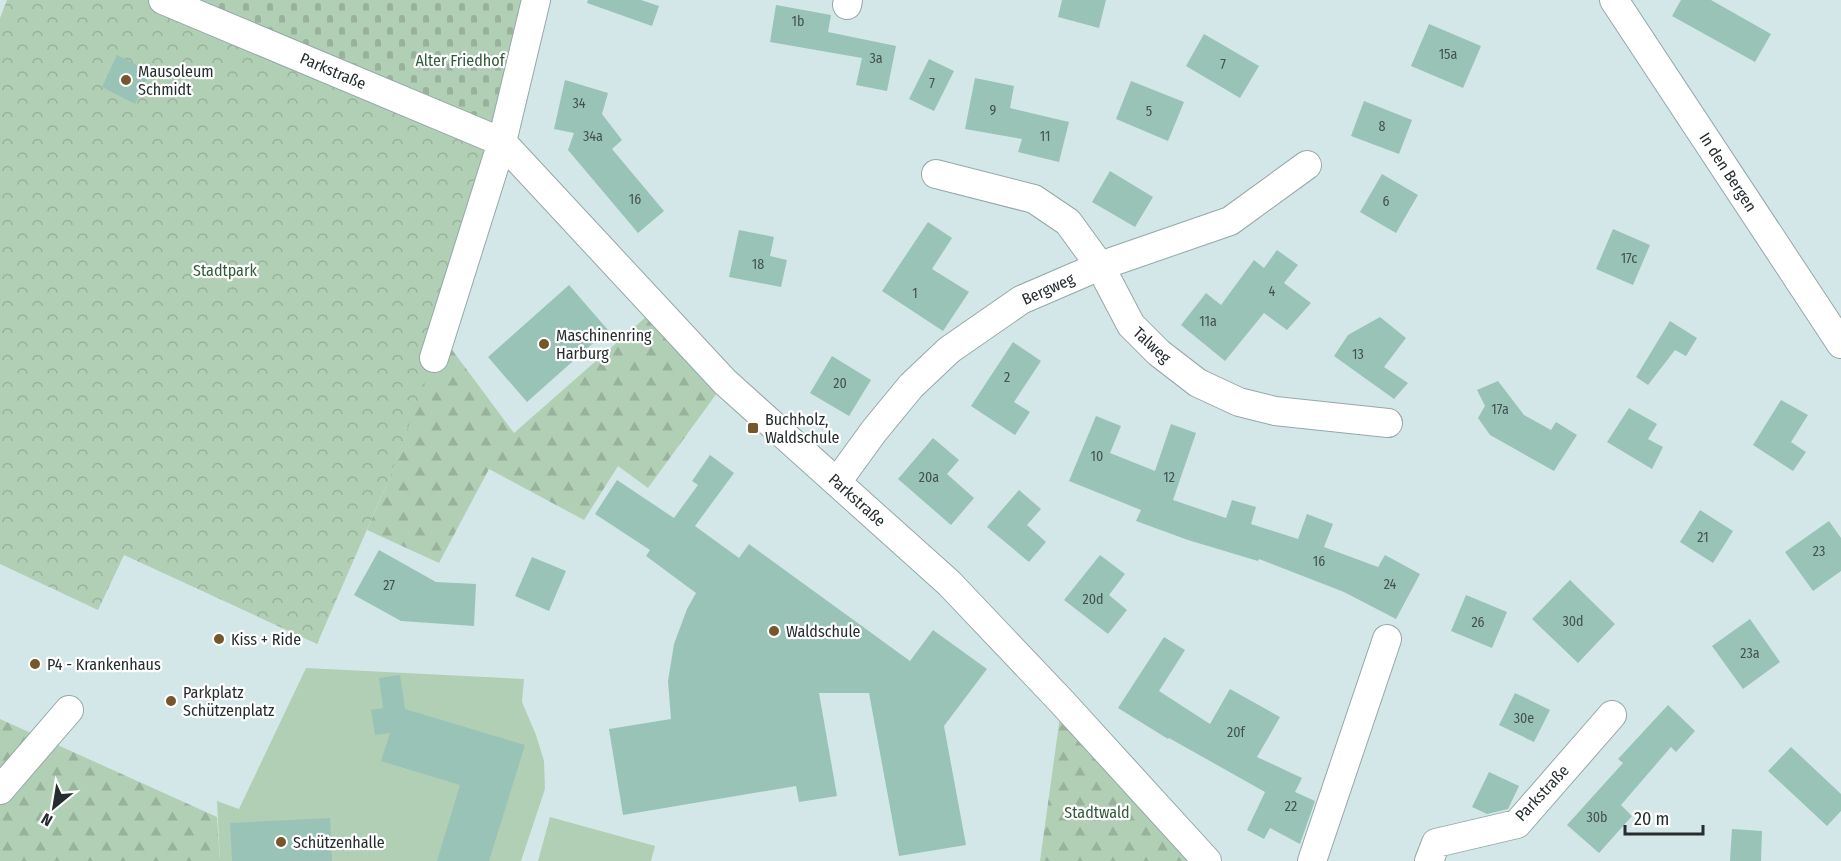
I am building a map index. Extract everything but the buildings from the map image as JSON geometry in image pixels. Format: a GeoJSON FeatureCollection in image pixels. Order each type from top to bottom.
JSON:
{"type":"FeatureCollection","features":[{"type":"Feature","properties":{"kind":"street","name":"Parkstraße"},"geometry":{"type":"LineString","coordinates":[[163,0],[502,142],[725,382],[949,583],[1062,702],[1207,861]]}},
{"type":"Feature","properties":{"kind":"street"},"geometry":{"type":"LineString","coordinates":[[434,358],[502,142],[536,0]]}},
{"type":"Feature","properties":{"kind":"street","name":"In den Bergen"},"geometry":{"type":"LineString","coordinates":[[1614,0],[1841,344]]}},
{"type":"Feature","properties":{"kind":"street","name":"Bergweg"},"geometry":{"type":"LineString","coordinates":[[837,482],[910,386],[949,350],[1021,300],[1100,266],[1230,221],[1306,165]]}},
{"type":"Feature","properties":{"kind":"street","name":"Talweg"},"geometry":{"type":"LineString","coordinates":[[936,174],[1034,199],[1068,222],[1100,266],[1131,325],[1159,353],[1198,383],[1239,402],[1275,411],[1388,423]]}},
{"type":"Feature","properties":{"kind":"street"},"geometry":{"type":"LineString","coordinates":[[1312,861],[1387,639]]}},
{"type":"Feature","properties":{"kind":"street"},"geometry":{"type":"LineString","coordinates":[[0,790],[69,710]]}},
{"type":"Feature","properties":{"kind":"street","name":"Parkstraße"},"geometry":{"type":"LineString","coordinates":[[1429,861],[1436,843],[1517,824],[1612,715]]}},
{"type":"Feature","properties":{"kind":"green space","name":"Stadtpark"},"geometry":{"type":"Polygon","coordinates":[[[7,0],[163,0],[502,142],[434,358],[389,479],[317,644],[124,555],[98,610],[0,564],[0,18],[7,0]]]}},
{"type":"Feature","properties":{"kind":"green space","name":"Alter Friedhof"},"geometry":{"type":"Polygon","coordinates":[[[163,0],[536,0],[502,142],[163,0]]]}},
{"type":"Feature","properties":{"kind":"green space"},"geometry":{"type":"Polygon","coordinates":[[[655,309],[725,382],[648,488],[618,466],[584,520],[489,469],[439,563],[367,530],[389,479],[441,335],[514,433],[655,309]]]}},
{"type":"Feature","properties":{"kind":"green space"},"geometry":{"type":"Polygon","coordinates":[[[306,668],[524,679],[522,702],[544,761],[545,789],[521,861],[220,861],[217,801],[239,809],[306,668]]]}},
{"type":"Feature","properties":{"kind":"green space","name":"Stadtwald"},"geometry":{"type":"Polygon","coordinates":[[[1062,702],[1207,861],[1040,861],[1062,702]]]}},
{"type":"Feature","properties":{"kind":"green space"},"geometry":{"type":"Polygon","coordinates":[[[0,719],[217,817],[220,861],[0,861],[0,719]]]}},
{"type":"Feature","properties":{"kind":"green space"},"geometry":{"type":"Polygon","coordinates":[[[550,817],[655,846],[651,861],[538,861],[550,817]]]}},
{"type":"Feature","properties":{"kind":"place","name":"Mausoleum Schmidt"},"geometry":{"type":"Point","coordinates":[126,80]}},
{"type":"Feature","properties":{"kind":"place","name":"Maschinenring Harburg"},"geometry":{"type":"Point","coordinates":[544,344]}},
{"type":"Feature","properties":{"kind":"place","name":"Buchholz, Waldschule"},"geometry":{"type":"Point","coordinates":[753,428]}},
{"type":"Feature","properties":{"kind":"place","name":"Waldschule"},"geometry":{"type":"Point","coordinates":[774,631]}},
{"type":"Feature","properties":{"kind":"place","name":"Kiss + Ride"},"geometry":{"type":"Point","coordinates":[219,639]}},
{"type":"Feature","properties":{"kind":"place","name":"P4 - Krankenhaus"},"geometry":{"type":"Point","coordinates":[35,664]}},
{"type":"Feature","properties":{"kind":"place","name":"Parkplatz Schützenplatz"},"geometry":{"type":"Point","coordinates":[171,701]}},
{"type":"Feature","properties":{"kind":"place","name":"Schützenhalle"},"geometry":{"type":"Point","coordinates":[281,842]}}]}
